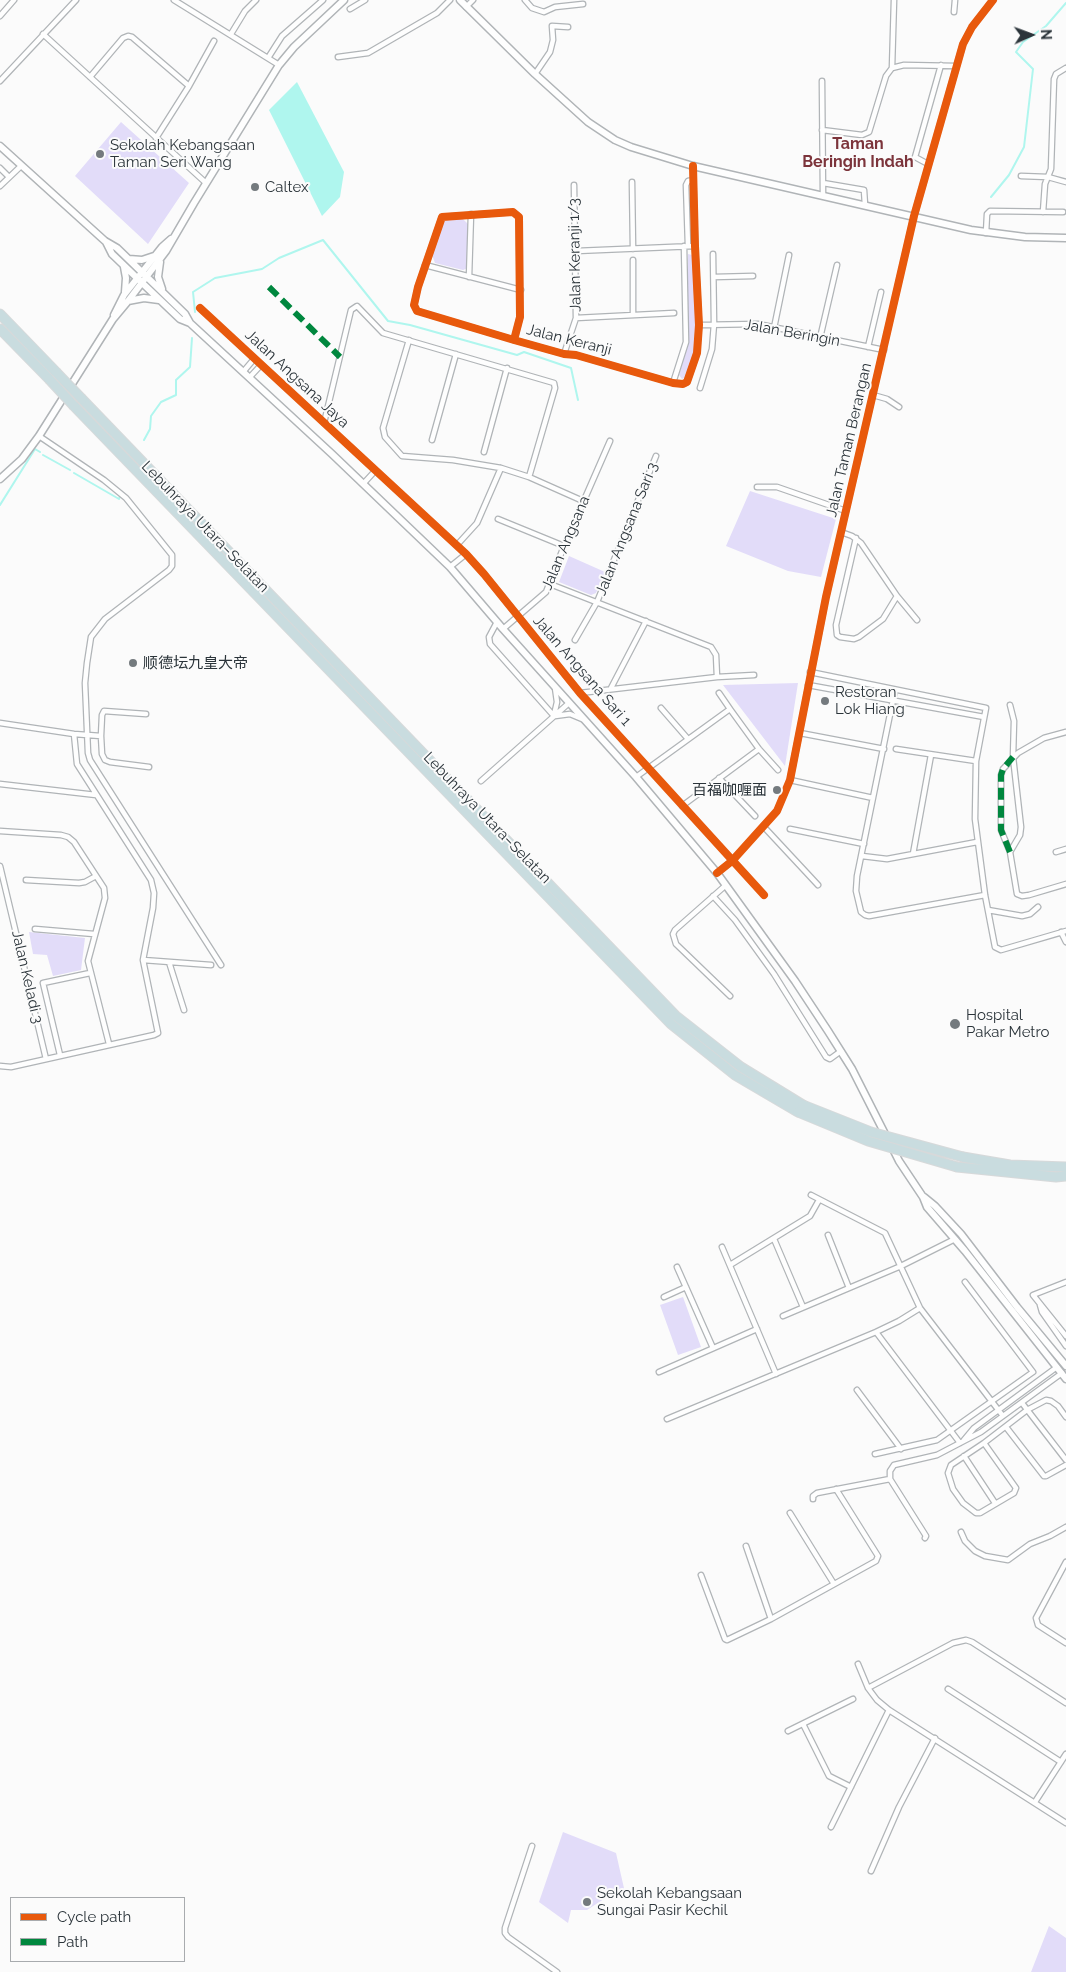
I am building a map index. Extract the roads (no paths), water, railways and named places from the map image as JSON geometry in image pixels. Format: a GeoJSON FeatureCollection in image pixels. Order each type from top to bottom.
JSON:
{"type":"FeatureCollection","features":[{"type":"Feature","properties":{"kind":"highway","name":"Lebuhraya Utara–Selatan"},"geometry":{"type":"LineString","coordinates":[[0,314],[676,1016],[741,1068],[801,1108],[871,1132],[963,1157],[1010,1165],[1066,1167]]}},
{"type":"Feature","properties":{"kind":"highway","name":"Lebuhraya Utara–Selatan"},"geometry":{"type":"LineString","coordinates":[[0,329],[670,1024],[736,1075],[868,1141],[957,1167],[1056,1177],[1066,1176]]}},
{"type":"Feature","properties":{"kind":"main road"},"geometry":{"type":"LineString","coordinates":[[0,479],[22,459],[39,436],[113,319],[173,237],[279,65],[294,47],[344,0]]}},
{"type":"Feature","properties":{"kind":"main road"},"geometry":{"type":"LineString","coordinates":[[460,0],[535,74],[588,122],[608,136],[631,146],[693,166],[986,233],[1066,238]]}},
{"type":"Feature","properties":{"kind":"main road"},"geometry":{"type":"LineString","coordinates":[[0,146],[105,241],[117,248],[144,275],[180,319],[190,323],[450,567],[555,688],[636,777],[717,873],[795,980],[841,1051],[867,1096],[899,1161],[923,1197],[927,1207],[955,1239],[1056,1367],[1065,1368]]}},
{"type":"Feature","properties":{"kind":"main road"},"geometry":{"type":"LineString","coordinates":[[105,241],[112,254],[124,266],[140,281],[163,297]]}},
{"type":"Feature","properties":{"kind":"main road"},"geometry":{"type":"LineString","coordinates":[[128,259],[142,260],[158,257]]}},
{"type":"Feature","properties":{"kind":"main road"},"geometry":{"type":"LineString","coordinates":[[158,257],[158,277],[163,297]]}},
{"type":"Feature","properties":{"kind":"main road"},"geometry":{"type":"LineString","coordinates":[[113,319],[124,295],[126,278],[124,266]]}},
{"type":"Feature","properties":{"kind":"main road"},"geometry":{"type":"LineString","coordinates":[[124,295],[140,281]]}},
{"type":"Feature","properties":{"kind":"main road"},"geometry":{"type":"LineString","coordinates":[[128,301],[163,297]]}},
{"type":"Feature","properties":{"kind":"main road"},"geometry":{"type":"LineString","coordinates":[[923,1197],[935,1206],[961,1234],[1065,1368]]}},
{"type":"Feature","properties":{"kind":"street"},"geometry":{"type":"LineString","coordinates":[[0,16],[14,0]]}},
{"type":"Feature","properties":{"kind":"street"},"geometry":{"type":"LineString","coordinates":[[0,81],[76,0]]}},
{"type":"Feature","properties":{"kind":"street"},"geometry":{"type":"LineString","coordinates":[[174,0],[279,65]]}},
{"type":"Feature","properties":{"kind":"street"},"geometry":{"type":"LineString","coordinates":[[231,34],[245,11],[256,0]]}},
{"type":"Feature","properties":{"kind":"street"},"geometry":{"type":"LineString","coordinates":[[268,58],[282,36],[322,0]]}},
{"type":"Feature","properties":{"kind":"street"},"geometry":{"type":"LineString","coordinates":[[350,9],[365,0]]}},
{"type":"Feature","properties":{"kind":"street"},"geometry":{"type":"LineString","coordinates":[[466,7],[473,0]]}},
{"type":"Feature","properties":{"kind":"street"},"geometry":{"type":"LineString","coordinates":[[525,0],[532,8],[544,12],[555,7],[583,4]]}},
{"type":"Feature","properties":{"kind":"street"},"geometry":{"type":"LineString","coordinates":[[822,130],[862,135],[869,132],[886,76],[892,68],[894,0]]}},
{"type":"Feature","properties":{"kind":"street"},"geometry":{"type":"LineString","coordinates":[[954,12],[955,0]]}},
{"type":"Feature","properties":{"kind":"street","name":"Jalan Taman Berangan"},"geometry":{"type":"LineString","coordinates":[[717,873],[732,860],[777,812],[790,780],[810,672],[914,216],[956,66],[967,35],[993,0]]}},
{"type":"Feature","properties":{"kind":"street"},"geometry":{"type":"LineString","coordinates":[[441,1],[449,2]]}},
{"type":"Feature","properties":{"kind":"street"},"geometry":{"type":"LineString","coordinates":[[338,57],[358,56],[368,53],[437,13],[449,2]]}},
{"type":"Feature","properties":{"kind":"street"},"geometry":{"type":"LineString","coordinates":[[535,74],[550,52],[553,40],[552,26],[568,26]]}},
{"type":"Feature","properties":{"kind":"street"},"geometry":{"type":"LineString","coordinates":[[43,34],[206,183]]}},
{"type":"Feature","properties":{"kind":"street"},"geometry":{"type":"LineString","coordinates":[[90,77],[123,38],[128,36],[132,37],[188,86]]}},
{"type":"Feature","properties":{"kind":"street"},"geometry":{"type":"LineString","coordinates":[[156,138],[214,41]]}},
{"type":"Feature","properties":{"kind":"street"},"geometry":{"type":"LineString","coordinates":[[892,68],[904,65],[956,66]]}},
{"type":"Feature","properties":{"kind":"street"},"geometry":{"type":"LineString","coordinates":[[928,164],[915,157],[941,65]]}},
{"type":"Feature","properties":{"kind":"street"},"geometry":{"type":"LineString","coordinates":[[1043,212],[1044,189],[1051,169],[1054,79],[1056,74],[1066,68]]}},
{"type":"Feature","properties":{"kind":"street"},"geometry":{"type":"LineString","coordinates":[[822,81],[823,196]]}},
{"type":"Feature","properties":{"kind":"street"},"geometry":{"type":"LineString","coordinates":[[0,186],[21,166]]}},
{"type":"Feature","properties":{"kind":"street"},"geometry":{"type":"LineString","coordinates":[[693,166],[699,325]]}},
{"type":"Feature","properties":{"kind":"street"},"geometry":{"type":"LineString","coordinates":[[0,168],[9,177]]}},
{"type":"Feature","properties":{"kind":"street"},"geometry":{"type":"LineString","coordinates":[[1021,176],[1048,177],[1066,182]]}},
{"type":"Feature","properties":{"kind":"street"},"geometry":{"type":"LineString","coordinates":[[673,383],[686,342],[686,185],[688,181],[693,180]]}},
{"type":"Feature","properties":{"kind":"street"},"geometry":{"type":"LineString","coordinates":[[632,182],[633,249]]}},
{"type":"Feature","properties":{"kind":"street"},"geometry":{"type":"LineString","coordinates":[[823,183],[864,190],[865,205]]}},
{"type":"Feature","properties":{"kind":"street","name":"Jalan Keranji 1/3"},"geometry":{"type":"LineString","coordinates":[[564,354],[576,318],[574,185]]}},
{"type":"Feature","properties":{"kind":"street"},"geometry":{"type":"LineString","coordinates":[[986,233],[987,214],[990,211],[1063,212]]}},
{"type":"Feature","properties":{"kind":"street"},"geometry":{"type":"LineString","coordinates":[[514,340],[520,316],[521,290],[519,217],[513,212],[442,217],[425,265],[521,290]]}},
{"type":"Feature","properties":{"kind":"street"},"geometry":{"type":"LineString","coordinates":[[469,277],[471,214]]}},
{"type":"Feature","properties":{"kind":"street"},"geometry":{"type":"LineString","coordinates":[[576,251],[695,246]]}},
{"type":"Feature","properties":{"kind":"street"},"geometry":{"type":"LineString","coordinates":[[700,388],[712,349],[714,324],[713,254]]}},
{"type":"Feature","properties":{"kind":"street"},"geometry":{"type":"LineString","coordinates":[[774,328],[789,255]]}},
{"type":"Feature","properties":{"kind":"street"},"geometry":{"type":"LineString","coordinates":[[633,260],[633,315]]}},
{"type":"Feature","properties":{"kind":"street","name":"Jalan Keranji"},"geometry":{"type":"LineString","coordinates":[[425,265],[414,305],[414,309],[417,311],[514,340],[564,354],[576,355],[673,383],[686,383],[689,380],[697,353],[699,325]]}},
{"type":"Feature","properties":{"kind":"street"},"geometry":{"type":"LineString","coordinates":[[820,338],[837,265]]}},
{"type":"Feature","properties":{"kind":"street"},"geometry":{"type":"LineString","coordinates":[[714,277],[753,276]]}},
{"type":"Feature","properties":{"kind":"street"},"geometry":{"type":"LineString","coordinates":[[868,347],[881,292]]}},
{"type":"Feature","properties":{"kind":"street"},"geometry":{"type":"LineString","coordinates":[[324,423],[351,310],[355,306],[360,307],[380,332],[507,368],[552,382],[555,385],[529,477]]}},
{"type":"Feature","properties":{"kind":"street","name":"Jalan Angsana Jaya"},"geometry":{"type":"LineString","coordinates":[[200,308],[374,471]]}},
{"type":"Feature","properties":{"kind":"street"},"geometry":{"type":"LineString","coordinates":[[576,318],[674,313]]}},
{"type":"Feature","properties":{"kind":"street","name":"Jalan Beringin"},"geometry":{"type":"LineString","coordinates":[[699,325],[749,323],[884,350]]}},
{"type":"Feature","properties":{"kind":"street"},"geometry":{"type":"LineString","coordinates":[[409,340],[383,428],[385,437],[402,456],[453,460],[501,468],[529,477],[583,501]]}},
{"type":"Feature","properties":{"kind":"street"},"geometry":{"type":"LineString","coordinates":[[432,440],[456,354]]}},
{"type":"Feature","properties":{"kind":"street"},"geometry":{"type":"LineString","coordinates":[[243,372],[254,359]]}},
{"type":"Feature","properties":{"kind":"street"},"geometry":{"type":"LineString","coordinates":[[249,378],[261,365]]}},
{"type":"Feature","properties":{"kind":"street"},"geometry":{"type":"LineString","coordinates":[[484,452],[507,368]]}},
{"type":"Feature","properties":{"kind":"street"},"geometry":{"type":"LineString","coordinates":[[872,395],[887,399],[899,407]]}},
{"type":"Feature","properties":{"kind":"street"},"geometry":{"type":"LineString","coordinates":[[39,436],[104,480],[126,498],[170,550],[172,555],[172,566],[169,570],[104,619],[92,637],[87,663],[87,735],[90,760],[221,965]]}},
{"type":"Feature","properties":{"kind":"street","name":"Jalan Angsana"},"geometry":{"type":"LineString","coordinates":[[503,629],[541,598],[550,584],[564,546],[610,441]]}},
{"type":"Feature","properties":{"kind":"street","name":"Jalan Angsana Sari 3"},"geometry":{"type":"LineString","coordinates":[[576,640],[597,602],[656,456]]}},
{"type":"Feature","properties":{"kind":"street"},"geometry":{"type":"LineString","coordinates":[[457,545],[477,523],[501,468]]}},
{"type":"Feature","properties":{"kind":"street"},"geometry":{"type":"LineString","coordinates":[[363,484],[374,471]]}},
{"type":"Feature","properties":{"kind":"street","name":"Jalan Angsana Sari 1"},"geometry":{"type":"LineString","coordinates":[[374,471],[466,554],[580,693],[764,895]]}},
{"type":"Feature","properties":{"kind":"street"},"geometry":{"type":"LineString","coordinates":[[757,486],[777,487],[846,511]]}},
{"type":"Feature","properties":{"kind":"street"},"geometry":{"type":"LineString","coordinates":[[498,519],[564,546]]}},
{"type":"Feature","properties":{"kind":"street"},"geometry":{"type":"LineString","coordinates":[[841,532],[856,538],[897,596],[917,620]]}},
{"type":"Feature","properties":{"kind":"street"},"geometry":{"type":"LineString","coordinates":[[856,538],[836,625],[837,635],[854,639],[859,638],[883,619],[897,596]]}},
{"type":"Feature","properties":{"kind":"street"},"geometry":{"type":"LineString","coordinates":[[450,567],[466,554]]}},
{"type":"Feature","properties":{"kind":"street"},"geometry":{"type":"LineString","coordinates":[[550,584],[711,647],[716,655],[717,676]]}},
{"type":"Feature","properties":{"kind":"street"},"geometry":{"type":"LineString","coordinates":[[611,688],[646,621]]}},
{"type":"Feature","properties":{"kind":"street"},"geometry":{"type":"LineString","coordinates":[[497,622],[488,642],[554,716]]}},
{"type":"Feature","properties":{"kind":"street"},"geometry":{"type":"LineString","coordinates":[[810,672],[986,708],[976,761],[975,819],[994,947],[997,950],[1012,947],[1064,932],[1066,942]]}},
{"type":"Feature","properties":{"kind":"street"},"geometry":{"type":"LineString","coordinates":[[580,693],[717,676],[754,675]]}},
{"type":"Feature","properties":{"kind":"street"},"geometry":{"type":"LineString","coordinates":[[808,685],[984,716]]}},
{"type":"Feature","properties":{"kind":"street"},"geometry":{"type":"LineString","coordinates":[[554,716],[557,702],[555,688]]}},
{"type":"Feature","properties":{"kind":"street"},"geometry":{"type":"LineString","coordinates":[[895,690],[857,876],[856,892],[861,912],[865,916],[869,916],[985,895]]}},
{"type":"Feature","properties":{"kind":"street"},"geometry":{"type":"LineString","coordinates":[[719,693],[759,749],[778,770]]}},
{"type":"Feature","properties":{"kind":"street"},"geometry":{"type":"LineString","coordinates":[[481,781],[569,703]]}},
{"type":"Feature","properties":{"kind":"street"},"geometry":{"type":"LineString","coordinates":[[1010,705],[1015,731],[1013,757],[1021,831],[1010,852]]}},
{"type":"Feature","properties":{"kind":"street"},"geometry":{"type":"LineString","coordinates":[[661,708],[688,739]]}},
{"type":"Feature","properties":{"kind":"street"},"geometry":{"type":"LineString","coordinates":[[636,777],[730,709]]}},
{"type":"Feature","properties":{"kind":"street"},"geometry":{"type":"LineString","coordinates":[[146,714],[104,711],[102,714],[102,754],[105,760],[110,762],[149,767]]}},
{"type":"Feature","properties":{"kind":"street"},"geometry":{"type":"LineString","coordinates":[[554,716],[570,714],[584,719]]}},
{"type":"Feature","properties":{"kind":"street"},"geometry":{"type":"LineString","coordinates":[[0,723],[101,736]]}},
{"type":"Feature","properties":{"kind":"street"},"geometry":{"type":"LineString","coordinates":[[1066,732],[1044,738],[1013,757],[1003,769],[1001,775],[1001,830],[1010,852],[1017,894],[1019,896],[1029,895],[1066,884]]}},
{"type":"Feature","properties":{"kind":"street"},"geometry":{"type":"LineString","coordinates":[[800,733],[884,749]]}},
{"type":"Feature","properties":{"kind":"street"},"geometry":{"type":"LineString","coordinates":[[0,1066],[11,1067],[158,1033],[143,960],[153,908],[154,894],[151,880],[76,764],[74,734]]}},
{"type":"Feature","properties":{"kind":"street"},"geometry":{"type":"LineString","coordinates":[[682,806],[759,749]]}},
{"type":"Feature","properties":{"kind":"street"},"geometry":{"type":"LineString","coordinates":[[896,749],[976,761]]}},
{"type":"Feature","properties":{"kind":"street"},"geometry":{"type":"LineString","coordinates":[[913,854],[931,755]]}},
{"type":"Feature","properties":{"kind":"street"},"geometry":{"type":"LineString","coordinates":[[719,778],[755,816]]}},
{"type":"Feature","properties":{"kind":"street"},"geometry":{"type":"LineString","coordinates":[[790,780],[873,798]]}},
{"type":"Feature","properties":{"kind":"street"},"geometry":{"type":"LineString","coordinates":[[0,784],[96,795]]}},
{"type":"Feature","properties":{"kind":"street"},"geometry":{"type":"LineString","coordinates":[[764,826],[818,885]]}},
{"type":"Feature","properties":{"kind":"street"},"geometry":{"type":"LineString","coordinates":[[790,829],[864,844]]}},
{"type":"Feature","properties":{"kind":"street"},"geometry":{"type":"LineString","coordinates":[[0,832],[68,837],[74,842],[104,888],[105,898],[88,955],[90,973],[109,1044]]}},
{"type":"Feature","properties":{"kind":"street"},"geometry":{"type":"LineString","coordinates":[[862,856],[881,859],[977,842]]}},
{"type":"Feature","properties":{"kind":"street"},"geometry":{"type":"LineString","coordinates":[[1056,852],[1066,849]]}},
{"type":"Feature","properties":{"kind":"street","name":"Jalan Keladi 3"},"geometry":{"type":"LineString","coordinates":[[0,866],[46,1059]]}},
{"type":"Feature","properties":{"kind":"street"},"geometry":{"type":"LineString","coordinates":[[26,880],[79,883],[96,876]]}},
{"type":"Feature","properties":{"kind":"street"},"geometry":{"type":"LineString","coordinates":[[726,885],[675,930],[674,939],[676,944],[730,996]]}},
{"type":"Feature","properties":{"kind":"street"},"geometry":{"type":"LineString","coordinates":[[713,896],[735,920],[777,980],[826,1057],[830,1059],[841,1051]]}},
{"type":"Feature","properties":{"kind":"street"},"geometry":{"type":"LineString","coordinates":[[988,910],[1027,916],[1038,907]]}},
{"type":"Feature","properties":{"kind":"street"},"geometry":{"type":"LineString","coordinates":[[35,929],[94,934]]}},
{"type":"Feature","properties":{"kind":"street"},"geometry":{"type":"LineString","coordinates":[[143,960],[211,965]]}},
{"type":"Feature","properties":{"kind":"street"},"geometry":{"type":"LineString","coordinates":[[169,962],[184,1010]]}},
{"type":"Feature","properties":{"kind":"street"},"geometry":{"type":"LineString","coordinates":[[60,1055],[43,983],[90,973]]}},
{"type":"Feature","properties":{"kind":"street"},"geometry":{"type":"LineString","coordinates":[[811,1196],[880,1229],[888,1237],[920,1308],[1004,1416]]}},
{"type":"Feature","properties":{"kind":"street"},"geometry":{"type":"LineString","coordinates":[[730,1265],[810,1216],[819,1200]]}},
{"type":"Feature","properties":{"kind":"street"},"geometry":{"type":"LineString","coordinates":[[828,1235],[849,1288]]}},
{"type":"Feature","properties":{"kind":"street"},"geometry":{"type":"LineString","coordinates":[[774,1239],[803,1307]]}},
{"type":"Feature","properties":{"kind":"street"},"geometry":{"type":"LineString","coordinates":[[782,1316],[901,1266],[955,1239]]}},
{"type":"Feature","properties":{"kind":"street"},"geometry":{"type":"LineString","coordinates":[[722,1247],[776,1374]]}},
{"type":"Feature","properties":{"kind":"street"},"geometry":{"type":"LineString","coordinates":[[677,1267],[713,1348]]}},
{"type":"Feature","properties":{"kind":"street"},"geometry":{"type":"LineString","coordinates":[[875,1454],[938,1440],[1033,1372],[965,1282]]}},
{"type":"Feature","properties":{"kind":"street"},"geometry":{"type":"LineString","coordinates":[[1066,1282],[1033,1295],[1066,1336]]}},
{"type":"Feature","properties":{"kind":"street"},"geometry":{"type":"LineString","coordinates":[[664,1297],[686,1287]]}},
{"type":"Feature","properties":{"kind":"street"},"geometry":{"type":"LineString","coordinates":[[1040,1304],[1042,1312],[1066,1346]]}},
{"type":"Feature","properties":{"kind":"street"},"geometry":{"type":"LineString","coordinates":[[667,1419],[876,1332],[920,1308]]}},
{"type":"Feature","properties":{"kind":"street"},"geometry":{"type":"LineString","coordinates":[[659,1372],[757,1329]]}},
{"type":"Feature","properties":{"kind":"street"},"geometry":{"type":"LineString","coordinates":[[876,1332],[962,1442]]}},
{"type":"Feature","properties":{"kind":"street"},"geometry":{"type":"LineString","coordinates":[[962,1442],[974,1428],[1056,1367]]}},
{"type":"Feature","properties":{"kind":"street"},"geometry":{"type":"LineString","coordinates":[[925,1538],[926,1536],[890,1479],[890,1471],[894,1465],[937,1455],[981,1432],[1022,1403],[1065,1368]]}},
{"type":"Feature","properties":{"kind":"street"},"geometry":{"type":"LineString","coordinates":[[857,1390],[901,1449]]}},
{"type":"Feature","properties":{"kind":"street"},"geometry":{"type":"LineString","coordinates":[[984,1443],[1016,1488],[1014,1493],[980,1513],[976,1513],[963,1503],[953,1489],[949,1480],[951,1465],[984,1443],[1027,1410],[1046,1400],[1058,1406],[1066,1417]]}},
{"type":"Feature","properties":{"kind":"street"},"geometry":{"type":"LineString","coordinates":[[1022,1403],[1066,1460]]}},
{"type":"Feature","properties":{"kind":"street"},"geometry":{"type":"LineString","coordinates":[[1006,1426],[1043,1475],[1046,1476],[1066,1465]]}},
{"type":"Feature","properties":{"kind":"street"},"geometry":{"type":"LineString","coordinates":[[964,1456],[996,1503]]}},
{"type":"Feature","properties":{"kind":"street"},"geometry":{"type":"LineString","coordinates":[[813,1500],[813,1496],[818,1493],[890,1479]]}},
{"type":"Feature","properties":{"kind":"street"},"geometry":{"type":"LineString","coordinates":[[701,1575],[725,1639],[731,1640],[878,1559],[878,1556],[836,1489]]}},
{"type":"Feature","properties":{"kind":"street"},"geometry":{"type":"LineString","coordinates":[[790,1513],[834,1584]]}},
{"type":"Feature","properties":{"kind":"street"},"geometry":{"type":"LineString","coordinates":[[961,1532],[965,1542],[975,1551],[985,1556],[1008,1560],[1030,1544],[1066,1527]]}},
{"type":"Feature","properties":{"kind":"street"},"geometry":{"type":"LineString","coordinates":[[746,1546],[772,1619]]}},
{"type":"Feature","properties":{"kind":"street"},"geometry":{"type":"LineString","coordinates":[[1066,1562],[1036,1618],[1036,1622],[1066,1643]]}},
{"type":"Feature","properties":{"kind":"street"},"geometry":{"type":"LineString","coordinates":[[868,1688],[953,1643],[966,1640],[972,1642],[1066,1703]]}},
{"type":"Feature","properties":{"kind":"street"},"geometry":{"type":"LineString","coordinates":[[858,1664],[868,1688],[877,1700],[889,1710],[1066,1823]]}},
{"type":"Feature","properties":{"kind":"street"},"geometry":{"type":"LineString","coordinates":[[948,1689],[1061,1762]]}},
{"type":"Feature","properties":{"kind":"street"},"geometry":{"type":"LineString","coordinates":[[788,1731],[852,1699]]}},
{"type":"Feature","properties":{"kind":"street"},"geometry":{"type":"LineString","coordinates":[[831,1827],[889,1710]]}},
{"type":"Feature","properties":{"kind":"street"},"geometry":{"type":"LineString","coordinates":[[803,1724],[829,1776],[851,1787]]}},
{"type":"Feature","properties":{"kind":"street"},"geometry":{"type":"LineString","coordinates":[[871,1871],[900,1807],[935,1738]]}},
{"type":"Feature","properties":{"kind":"street"},"geometry":{"type":"LineString","coordinates":[[1035,1802],[1066,1754]]}},
{"type":"Feature","properties":{"kind":"street"},"geometry":{"type":"LineString","coordinates":[[532,1846],[505,1933],[557,1972]]}},
{"type":"Feature","properties":{"kind":"water"},"geometry":{"type":"Polygon","coordinates":[[[297,82],[344,172],[340,197],[322,216],[269,110],[297,82]]]}},
{"type":"Feature","properties":{"kind":"waterway"},"geometry":{"type":"LineString","coordinates":[[991,197],[1009,175],[1024,147],[1033,69],[1016,52],[1023,42],[1046,26],[1066,3]]}},
{"type":"Feature","properties":{"kind":"waterway"},"geometry":{"type":"LineString","coordinates":[[195,312],[193,292],[215,278],[262,269],[279,258],[323,240],[388,321],[410,325],[517,355],[524,352],[571,368],[578,400]]}},
{"type":"Feature","properties":{"kind":"waterway"},"geometry":{"type":"LineString","coordinates":[[144,440],[150,429],[151,416],[161,402],[176,395],[176,380],[190,367],[192,338]]}},
{"type":"Feature","properties":{"kind":"waterway"},"geometry":{"type":"LineString","coordinates":[[0,505],[35,449],[40,452]]}},
{"type":"Feature","properties":{"kind":"waterway"},"geometry":{"type":"LineString","coordinates":[[43,455],[70,470]]}},
{"type":"Feature","properties":{"kind":"waterway"},"geometry":{"type":"LineString","coordinates":[[74,473],[119,499],[120,496]]}},
{"type":"Feature","properties":{"kind":"place","name":"Sekolah Kebangsaan Taman Seri Wang"},"geometry":{"type":"Point","coordinates":[100,154]}},
{"type":"Feature","properties":{"kind":"place","name":"Caltex"},"geometry":{"type":"Point","coordinates":[255,187]}},
{"type":"Feature","properties":{"kind":"place","name":"顺德坛九皇大帝"},"geometry":{"type":"Point","coordinates":[133,663]}},
{"type":"Feature","properties":{"kind":"place","name":"Restoran Lok Hiang"},"geometry":{"type":"Point","coordinates":[825,701]}},
{"type":"Feature","properties":{"kind":"place","name":"百福咖喱面"},"geometry":{"type":"Point","coordinates":[777,790]}},
{"type":"Feature","properties":{"kind":"place","name":"Hospital Pakar Metro"},"geometry":{"type":"Point","coordinates":[955,1024]}},
{"type":"Feature","properties":{"kind":"place","name":"Sekolah Kebangsaan Sungai Pasir Kechil"},"geometry":{"type":"Point","coordinates":[587,1902]}},
{"type":"Feature","properties":{"kind":"district","name":"Taman Beringin Indah"},"geometry":{"type":"Point","coordinates":[858,153]}}]}
